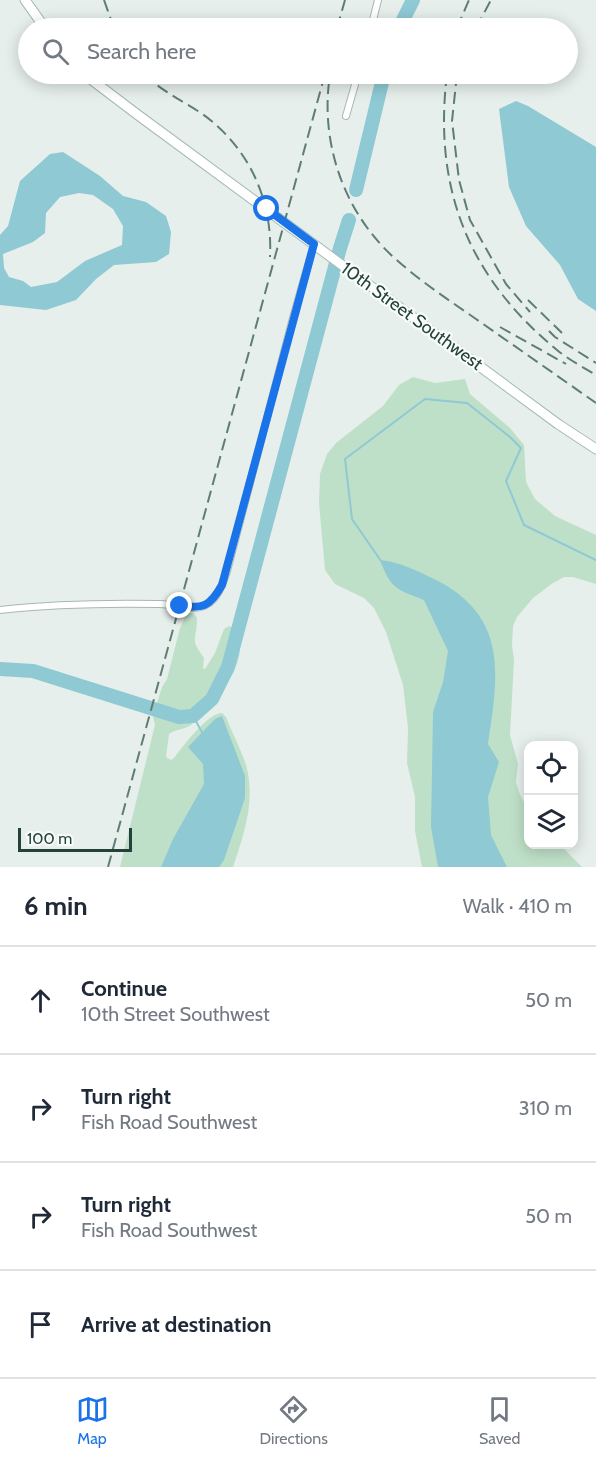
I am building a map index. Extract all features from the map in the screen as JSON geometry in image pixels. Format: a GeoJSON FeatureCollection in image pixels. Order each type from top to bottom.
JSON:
{"type":"FeatureCollection","features":[{"type":"Feature","properties":{"kind":"main road"},"geometry":{"type":"LineString","coordinates":[[25,0],[38,18]]}},
{"type":"Feature","properties":{"kind":"main road","name":"10th Street Southwest"},"geometry":{"type":"LineString","coordinates":[[98,84],[558,424],[596,449]]}},
{"type":"Feature","properties":{"kind":"street"},"geometry":{"type":"LineString","coordinates":[[374,18],[378,0]]}},
{"type":"Feature","properties":{"kind":"street"},"geometry":{"type":"LineString","coordinates":[[346,116],[355,84]]}},
{"type":"Feature","properties":{"kind":"street"},"geometry":{"type":"LineString","coordinates":[[0,610],[24,607],[123,604],[164,604],[198,608],[206,605],[215,597],[227,571],[314,244]]}},
{"type":"Feature","properties":{"kind":"green space"},"geometry":{"type":"Polygon","coordinates":[[[413,377],[435,383],[465,379],[470,394],[510,428],[524,445],[526,482],[535,499],[555,516],[596,535],[596,584],[573,577],[564,577],[553,583],[533,598],[517,617],[513,626],[512,645],[514,660],[510,735],[518,764],[516,782],[524,803],[524,849],[564,849],[582,867],[422,867],[415,831],[415,797],[407,763],[408,728],[403,685],[386,632],[374,608],[364,598],[335,584],[325,570],[319,503],[320,474],[327,454],[336,443],[383,406],[399,385],[413,377]]]}},
{"type":"Feature","properties":{"kind":"green space"},"geometry":{"type":"Polygon","coordinates":[[[187,613],[193,613],[197,618],[195,643],[204,658],[203,668],[205,669],[215,653],[224,629],[229,626],[234,628],[239,639],[240,651],[232,674],[217,696],[192,724],[169,734],[166,757],[171,760],[174,758],[203,724],[216,714],[222,713],[242,753],[249,778],[249,804],[245,829],[233,867],[120,867],[155,725],[153,716],[162,687],[167,679],[180,628],[187,613]]]}},
{"type":"Feature","properties":{"kind":"water"},"geometry":{"type":"Polygon","coordinates":[[[516,101],[596,147],[596,311],[578,299],[560,265],[526,226],[509,187],[499,109],[516,101]]]}},
{"type":"Feature","properties":{"kind":"water"},"geometry":{"type":"Polygon","coordinates":[[[63,152],[100,176],[123,196],[146,202],[166,216],[171,232],[169,254],[156,262],[114,265],[96,279],[76,300],[46,310],[0,305],[0,235],[8,226],[20,181],[50,154],[63,152]],[[79,193],[60,197],[46,213],[45,233],[33,242],[3,254],[4,268],[9,277],[23,281],[31,287],[57,282],[85,261],[122,245],[123,226],[113,209],[93,195],[79,193]]]}},
{"type":"Feature","properties":{"kind":"water"},"geometry":{"type":"Polygon","coordinates":[[[380,560],[415,570],[460,595],[476,612],[487,630],[493,650],[495,672],[488,744],[499,762],[488,797],[491,835],[507,867],[438,867],[431,827],[433,712],[443,682],[448,651],[424,600],[396,587],[380,560]]]}},
{"type":"Feature","properties":{"kind":"water"},"geometry":{"type":"Polygon","coordinates":[[[222,716],[245,776],[245,798],[224,860],[219,867],[161,867],[173,839],[204,784],[203,764],[188,747],[215,719],[222,716]]]}},
{"type":"Feature","properties":{"kind":"waterway"},"geometry":{"type":"LineString","coordinates":[[404,18],[413,0]]}},
{"type":"Feature","properties":{"kind":"waterway"},"geometry":{"type":"LineString","coordinates":[[356,190],[382,84]]}},
{"type":"Feature","properties":{"kind":"waterway"},"geometry":{"type":"LineString","coordinates":[[0,669],[33,671],[179,717],[193,716],[212,699],[228,667],[349,220]]}},
{"type":"Feature","properties":{"kind":"waterway"},"geometry":{"type":"LineString","coordinates":[[381,561],[352,519],[345,459],[425,399],[467,403],[510,437],[521,448],[506,481],[524,525],[596,560]]}},
{"type":"Feature","properties":{"kind":"waterway"},"geometry":{"type":"LineString","coordinates":[[193,716],[203,734]]}},
{"type":"Feature","properties":{"kind":"railway"},"geometry":{"type":"LineString","coordinates":[[104,0],[110,18]]}},
{"type":"Feature","properties":{"kind":"railway"},"geometry":{"type":"LineString","coordinates":[[340,18],[345,0]]}},
{"type":"Feature","properties":{"kind":"railway"},"geometry":{"type":"LineString","coordinates":[[461,18],[469,0]]}},
{"type":"Feature","properties":{"kind":"railway"},"geometry":{"type":"LineString","coordinates":[[481,18],[491,0]]}},
{"type":"Feature","properties":{"kind":"railway"},"geometry":{"type":"LineString","coordinates":[[156,84],[218,126],[244,158],[262,195],[270,236],[270,257]]}},
{"type":"Feature","properties":{"kind":"railway"},"geometry":{"type":"LineString","coordinates":[[108,867],[322,84]]}},
{"type":"Feature","properties":{"kind":"railway"},"geometry":{"type":"LineString","coordinates":[[329,84],[329,132],[334,157],[352,203],[365,225],[399,262],[427,285],[596,403]]}},
{"type":"Feature","properties":{"kind":"railway"},"geometry":{"type":"LineString","coordinates":[[446,84],[444,116],[446,155],[452,192],[463,227],[479,261],[500,292],[526,322],[562,354],[596,375]]}},
{"type":"Feature","properties":{"kind":"railway"},"geometry":{"type":"LineString","coordinates":[[456,84],[452,121],[459,180],[470,220],[506,284],[530,312]]}},
{"type":"Feature","properties":{"kind":"railway"},"geometry":{"type":"LineString","coordinates":[[528,300],[562,333]]}},
{"type":"Feature","properties":{"kind":"railway"},"geometry":{"type":"LineString","coordinates":[[500,327],[566,364]]}},
{"type":"Feature","properties":{"kind":"railway"},"geometry":{"type":"LineString","coordinates":[[549,331],[596,363]]}},
{"type":"Feature","properties":{"kind":"route"},"geometry":{"type":"LineString","coordinates":[[180,606],[198,608],[206,605],[215,597],[222,585],[314,244],[267,209]]}}]}
